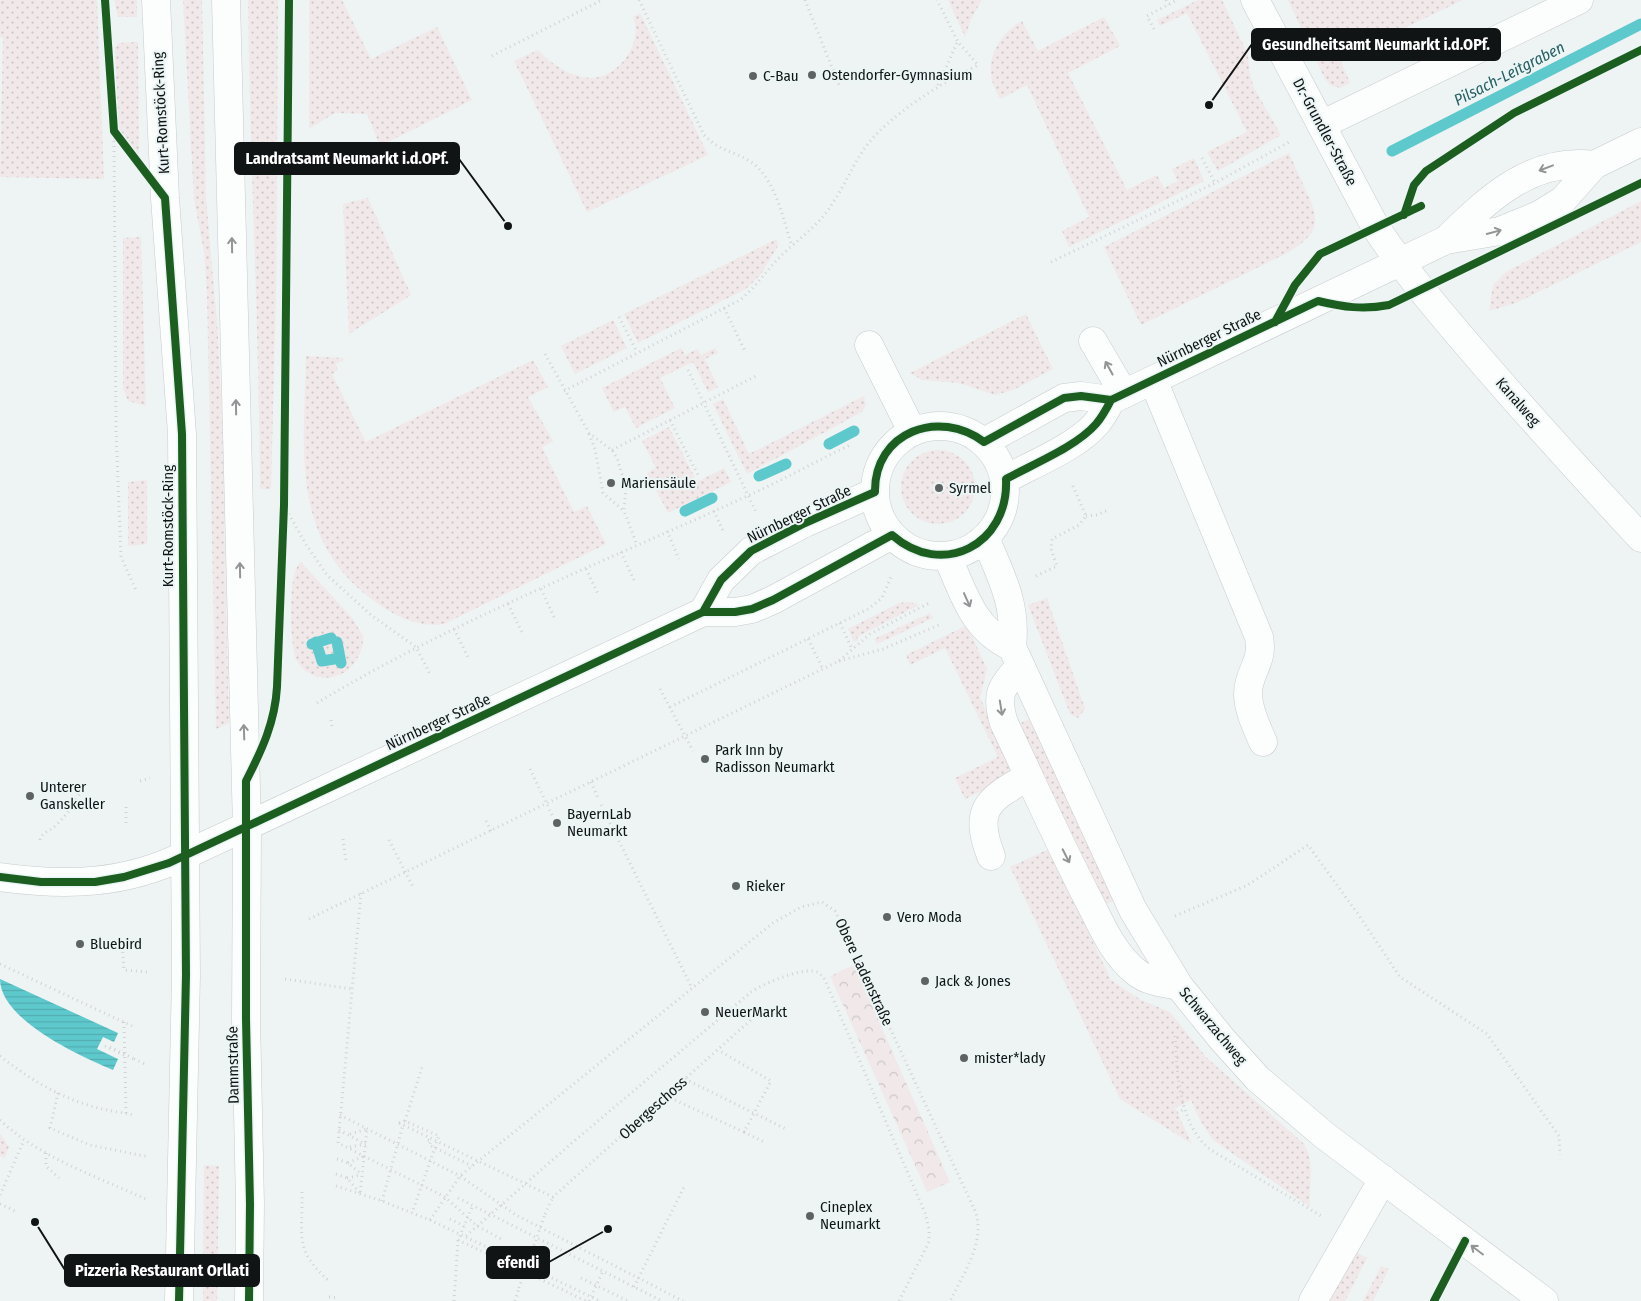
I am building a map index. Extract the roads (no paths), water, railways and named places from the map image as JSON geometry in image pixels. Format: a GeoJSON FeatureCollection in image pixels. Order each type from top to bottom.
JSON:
{"type":"FeatureCollection","features":[{"type":"Feature","properties":{"kind":"main road","name":"Kurt-Romstöck-Ring"},"geometry":{"type":"LineString","coordinates":[[156,0],[165,198],[182,434],[185,855]]}},
{"type":"Feature","properties":{"kind":"main road"},"geometry":{"type":"LineString","coordinates":[[226,0],[247,828]]}},
{"type":"Feature","properties":{"kind":"main road","name":"Dr.-Grundler-Straße"},"geometry":{"type":"LineString","coordinates":[[1254,0],[1376,228],[1399,262]]}},
{"type":"Feature","properties":{"kind":"main road"},"geometry":{"type":"LineString","coordinates":[[1321,125],[1579,0]]}},
{"type":"Feature","properties":{"kind":"main road","name":"Nürnberger Straße"},"geometry":{"type":"LineString","coordinates":[[1118,397],[1446,240],[1500,230],[1539,215],[1563,200],[1594,165],[1641,142]]}},
{"type":"Feature","properties":{"kind":"main road","name":"Nürnberger Straße"},"geometry":{"type":"LineString","coordinates":[[1446,240],[1484,205],[1523,178],[1555,165],[1577,163],[1594,165]]}},
{"type":"Feature","properties":{"kind":"main road","name":"Kanalweg"},"geometry":{"type":"LineString","coordinates":[[1399,262],[1421,291],[1521,406],[1641,538]]}},
{"type":"Feature","properties":{"kind":"main road"},"geometry":{"type":"LineString","coordinates":[[1094,341],[1118,397]]}},
{"type":"Feature","properties":{"kind":"main road"},"geometry":{"type":"LineString","coordinates":[[869,345],[912,432]]}},
{"type":"Feature","properties":{"kind":"main road"},"geometry":{"type":"LineString","coordinates":[[1153,380],[1259,637],[1262,650],[1251,678],[1248,694],[1252,715],[1263,742]]}},
{"type":"Feature","properties":{"kind":"main road"},"geometry":{"type":"LineString","coordinates":[[984,442],[1064,398],[1081,396],[1118,397]]}},
{"type":"Feature","properties":{"kind":"main road"},"geometry":{"type":"LineString","coordinates":[[1006,479],[1057,451],[1088,431],[1118,397]]}},
{"type":"Feature","properties":{"kind":"main road"},"geometry":{"type":"LineString","coordinates":[[933,426],[954,427],[975,435],[984,442],[996,456],[1006,479],[1003,508],[995,526],[985,538],[970,548],[947,556],[921,554],[910,549],[892,535],[880,516],[875,492],[881,463],[894,444],[912,432],[933,426]]}},
{"type":"Feature","properties":{"kind":"main road","name":"Nürnberger Straße"},"geometry":{"type":"LineString","coordinates":[[703,612],[721,580],[751,551],[806,523],[875,492]]}},
{"type":"Feature","properties":{"kind":"main road","name":"Nürnberger Straße"},"geometry":{"type":"LineString","coordinates":[[0,878],[41,882],[95,882],[142,873],[247,828],[703,612],[735,612],[773,600],[892,535]]}},
{"type":"Feature","properties":{"kind":"main road","name":"Schwarzachweg"},"geometry":{"type":"LineString","coordinates":[[985,538],[1012,605],[1016,656],[1133,910],[1179,986],[1258,1079],[1324,1135],[1544,1301]]}},
{"type":"Feature","properties":{"kind":"main road"},"geometry":{"type":"LineString","coordinates":[[947,556],[977,620],[990,635],[1016,656],[1001,691],[999,705],[1004,723],[1064,852],[1108,936],[1121,957],[1136,972],[1151,980],[1179,986]]}},
{"type":"Feature","properties":{"kind":"main road"},"geometry":{"type":"LineString","coordinates":[[991,856],[983,836],[983,819],[986,809],[990,801],[1001,792],[1029,776]]}},
{"type":"Feature","properties":{"kind":"main road","name":"Dammstraße"},"geometry":{"type":"LineString","coordinates":[[247,828],[249,1301]]}},
{"type":"Feature","properties":{"kind":"main road"},"geometry":{"type":"LineString","coordinates":[[179,1301],[185,1004],[185,855]]}},
{"type":"Feature","properties":{"kind":"main road"},"geometry":{"type":"LineString","coordinates":[[1313,1301],[1383,1178]]}},
{"type":"Feature","properties":{"kind":"water"},"geometry":{"type":"Polygon","coordinates":[[[0,979],[118,1033],[114,1042],[103,1037],[97,1049],[118,1059],[113,1070],[63,1046],[27,1022],[13,1009],[4,994],[0,979]]]}},
{"type":"Feature","properties":{"kind":"waterway","name":"Pilsach-Leitgraben"},"geometry":{"type":"LineString","coordinates":[[1392,151],[1641,24]]}},
{"type":"Feature","properties":{"kind":"waterway","name":"Pilsach-Leitgraben"},"geometry":{"type":"LineString","coordinates":[[829,444],[854,431]]}},
{"type":"Feature","properties":{"kind":"waterway","name":"Pilsach-Leitgraben"},"geometry":{"type":"LineString","coordinates":[[759,476],[786,464]]}},
{"type":"Feature","properties":{"kind":"waterway","name":"Pilsach-Leitgraben"},"geometry":{"type":"LineString","coordinates":[[685,511],[712,498]]}},
{"type":"Feature","properties":{"kind":"waterway","name":"Pilsach-Leitgraben"},"geometry":{"type":"LineString","coordinates":[[312,644],[331,638]]}},
{"type":"Feature","properties":{"kind":"waterway"},"geometry":{"type":"LineString","coordinates":[[316,642],[322,661],[340,658]]}},
{"type":"Feature","properties":{"kind":"waterway"},"geometry":{"type":"LineString","coordinates":[[337,642],[341,663]]}},
{"type":"Feature","properties":{"kind":"place","name":"Ostendorfer-Gymnasium"},"geometry":{"type":"Point","coordinates":[812,75]}},
{"type":"Feature","properties":{"kind":"place","name":"C-Bau"},"geometry":{"type":"Point","coordinates":[753,76]}},
{"type":"Feature","properties":{"kind":"place","name":"Gesundheitsamt Neumarkt i.d.OPf."},"geometry":{"type":"Point","coordinates":[1209,105]}},
{"type":"Feature","properties":{"kind":"place","name":"Landratsamt Neumarkt i.d.OPf."},"geometry":{"type":"Point","coordinates":[508,226]}},
{"type":"Feature","properties":{"kind":"place","name":"Mariensäule"},"geometry":{"type":"Point","coordinates":[611,483]}},
{"type":"Feature","properties":{"kind":"place","name":"Syrmel"},"geometry":{"type":"Point","coordinates":[939,488]}},
{"type":"Feature","properties":{"kind":"place","name":"Park Inn by Radisson Neumarkt"},"geometry":{"type":"Point","coordinates":[705,759]}},
{"type":"Feature","properties":{"kind":"place","name":"Unterer Ganskeller"},"geometry":{"type":"Point","coordinates":[30,796]}},
{"type":"Feature","properties":{"kind":"place","name":"BayernLab Neumarkt"},"geometry":{"type":"Point","coordinates":[557,823]}},
{"type":"Feature","properties":{"kind":"place","name":"Rieker"},"geometry":{"type":"Point","coordinates":[736,886]}},
{"type":"Feature","properties":{"kind":"place","name":"Vero Moda"},"geometry":{"type":"Point","coordinates":[887,917]}},
{"type":"Feature","properties":{"kind":"place","name":"Bluebird"},"geometry":{"type":"Point","coordinates":[80,944]}},
{"type":"Feature","properties":{"kind":"place","name":"Jack & Jones"},"geometry":{"type":"Point","coordinates":[925,981]}},
{"type":"Feature","properties":{"kind":"place","name":"NeuerMarkt"},"geometry":{"type":"Point","coordinates":[705,1012]}},
{"type":"Feature","properties":{"kind":"place","name":"mister*lady"},"geometry":{"type":"Point","coordinates":[964,1058]}},
{"type":"Feature","properties":{"kind":"place","name":"Cineplex Neumarkt"},"geometry":{"type":"Point","coordinates":[810,1216]}},
{"type":"Feature","properties":{"kind":"place","name":"Pizzeria Restaurant Orllati"},"geometry":{"type":"Point","coordinates":[35,1222]}},
{"type":"Feature","properties":{"kind":"place","name":"efendi"},"geometry":{"type":"Point","coordinates":[608,1229]}}]}
